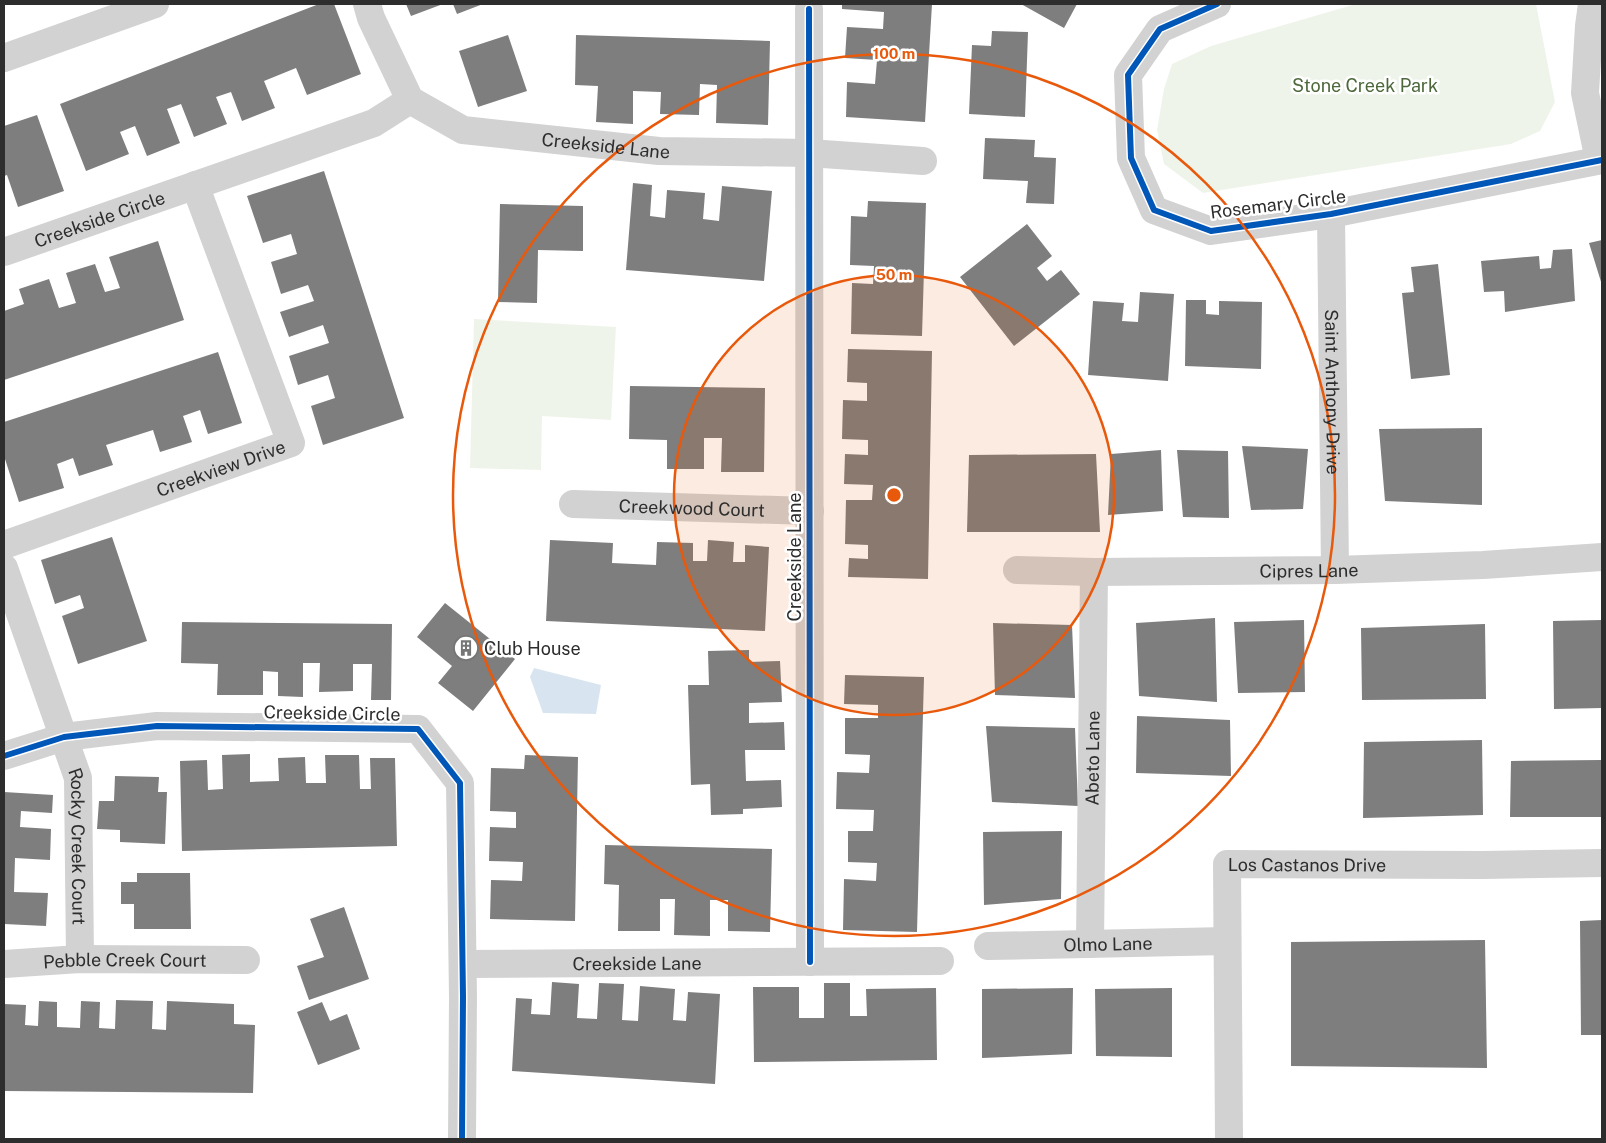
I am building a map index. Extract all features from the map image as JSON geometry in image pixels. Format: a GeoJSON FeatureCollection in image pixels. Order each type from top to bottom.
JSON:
{"type":"FeatureCollection","features":[{"type":"Feature","properties":{"kind":"street"},"geometry":{"type":"LineString","coordinates":[[4,58],[155,4]]}},
{"type":"Feature","properties":{"kind":"street"},"geometry":{"type":"LineString","coordinates":[[195,185],[374,123],[410,100],[371,18],[367,4]]}},
{"type":"Feature","properties":{"kind":"street","name":"Rosemary Circle"},"geometry":{"type":"LineString","coordinates":[[1217,4],[1160,29],[1128,75],[1131,158],[1154,210],[1211,232],[1331,214],[1601,160],[1585,93],[1592,4]]}},
{"type":"Feature","properties":{"kind":"street"},"geometry":{"type":"LineString","coordinates":[[809,10],[809,153]]}},
{"type":"Feature","properties":{"kind":"street","name":"Creekside Lane"},"geometry":{"type":"LineString","coordinates":[[410,100],[463,130],[659,151],[809,153],[923,161]]}},
{"type":"Feature","properties":{"kind":"street","name":"Creekside Lane"},"geometry":{"type":"LineString","coordinates":[[809,153],[810,962]]}},
{"type":"Feature","properties":{"kind":"street","name":"Creekside Circle"},"geometry":{"type":"LineString","coordinates":[[4,252],[195,185]]}},
{"type":"Feature","properties":{"kind":"street","name":"Creekview Drive"},"geometry":{"type":"LineString","coordinates":[[4,545],[291,444],[195,185]]}},
{"type":"Feature","properties":{"kind":"street","name":"Saint Anthony Drive"},"geometry":{"type":"LineString","coordinates":[[1331,214],[1335,570]]}},
{"type":"Feature","properties":{"kind":"street","name":"Creekwood Court"},"geometry":{"type":"LineString","coordinates":[[573,504],[810,511]]}},
{"type":"Feature","properties":{"kind":"street","name":"Cipres Lane"},"geometry":{"type":"LineString","coordinates":[[1017,570],[1094,572],[1335,570],[1492,564],[1602,557]]}},
{"type":"Feature","properties":{"kind":"street"},"geometry":{"type":"LineString","coordinates":[[4,568],[64,738]]}},
{"type":"Feature","properties":{"kind":"street","name":"Abeto Lane"},"geometry":{"type":"LineString","coordinates":[[1090,944],[1094,572]]}},
{"type":"Feature","properties":{"kind":"street","name":"Creekside Circle"},"geometry":{"type":"LineString","coordinates":[[4,756],[64,738],[158,726],[418,729],[460,783],[463,964],[462,1139]]}},
{"type":"Feature","properties":{"kind":"street","name":"Rocky Creek Court"},"geometry":{"type":"LineString","coordinates":[[64,738],[78,778],[80,959]]}},
{"type":"Feature","properties":{"kind":"street","name":"Los Castanos Drive"},"geometry":{"type":"LineString","coordinates":[[1229,1139],[1227,864],[1483,865],[1602,863]]}},
{"type":"Feature","properties":{"kind":"street","name":"Olmo Lane"},"geometry":{"type":"LineString","coordinates":[[988,946],[1227,941]]}},
{"type":"Feature","properties":{"kind":"street","name":"Pebble Creek Court"},"geometry":{"type":"LineString","coordinates":[[4,964],[80,959],[246,960]]}},
{"type":"Feature","properties":{"kind":"street","name":"Creekside Lane"},"geometry":{"type":"LineString","coordinates":[[463,964],[940,961]]}},
{"type":"Feature","properties":{"kind":"green space","name":"Stone Creek Park"},"geometry":{"type":"Polygon","coordinates":[[[1356,4],[1536,4],[1555,102],[1540,131],[1511,144],[1203,193],[1164,164],[1157,130],[1164,89],[1172,64],[1211,46],[1356,4]]]}},
{"type":"Feature","properties":{"kind":"green space"},"geometry":{"type":"Polygon","coordinates":[[[474,319],[616,327],[611,420],[542,416],[541,470],[470,468],[474,319]]]}},
{"type":"Feature","properties":{"kind":"shaded area"},"geometry":{"type":"Polygon","coordinates":[[[534,668],[601,685],[596,714],[543,713],[530,677],[534,668]]]}},
{"type":"Feature","properties":{"kind":"building"},"geometry":{"type":"Polygon","coordinates":[[[319,4],[334,4],[361,74],[307,95],[296,68],[264,81],[275,108],[242,121],[231,92],[216,97],[227,124],[194,137],[181,104],[167,109],[180,143],[147,156],[135,126],[120,132],[129,154],[86,171],[60,104],[319,4]]]}},
{"type":"Feature","properties":{"kind":"building"},"geometry":{"type":"Polygon","coordinates":[[[406,4],[443,4],[411,16],[406,4]]]}},
{"type":"Feature","properties":{"kind":"building"},"geometry":{"type":"Polygon","coordinates":[[[453,4],[483,4],[457,14],[453,4]]]}},
{"type":"Feature","properties":{"kind":"building"},"geometry":{"type":"Polygon","coordinates":[[[842,4],[932,4],[925,122],[846,117],[847,82],[875,84],[877,60],[845,58],[847,27],[883,29],[884,12],[842,9],[842,4]]]}},
{"type":"Feature","properties":{"kind":"building"},"geometry":{"type":"Polygon","coordinates":[[[1021,4],[1077,4],[1064,28],[1021,4]]]}},
{"type":"Feature","properties":{"kind":"building"},"geometry":{"type":"Polygon","coordinates":[[[992,31],[1028,32],[1025,117],[969,114],[972,45],[991,46],[992,31]]]}},
{"type":"Feature","properties":{"kind":"building"},"geometry":{"type":"Polygon","coordinates":[[[508,35],[527,91],[478,107],[459,51],[508,35]]]}},
{"type":"Feature","properties":{"kind":"building"},"geometry":{"type":"Polygon","coordinates":[[[576,35],[770,41],[768,125],[716,123],[717,85],[700,84],[699,115],[660,114],[661,92],[633,91],[633,124],[596,122],[598,86],[575,85],[576,35]]]}},
{"type":"Feature","properties":{"kind":"building"},"geometry":{"type":"Polygon","coordinates":[[[37,115],[64,191],[18,207],[7,175],[4,176],[4,126],[37,115]]]}},
{"type":"Feature","properties":{"kind":"building"},"geometry":{"type":"Polygon","coordinates":[[[985,138],[1035,140],[1034,157],[1056,158],[1054,204],[1026,203],[1028,181],[983,179],[985,138]]]}},
{"type":"Feature","properties":{"kind":"building"},"geometry":{"type":"Polygon","coordinates":[[[324,171],[404,418],[323,445],[311,406],[335,398],[328,375],[298,385],[289,356],[329,343],[323,325],[289,337],[280,312],[314,301],[308,285],[281,294],[271,262],[297,254],[291,234],[263,243],[247,196],[324,171]]]}},
{"type":"Feature","properties":{"kind":"building"},"geometry":{"type":"Polygon","coordinates":[[[633,183],[652,185],[650,216],[665,218],[667,190],[705,193],[703,219],[719,221],[722,186],[772,191],[764,281],[626,270],[633,183]]]}},
{"type":"Feature","properties":{"kind":"building"},"geometry":{"type":"Polygon","coordinates":[[[868,201],[926,203],[922,336],[851,334],[852,283],[873,284],[874,266],[850,265],[851,216],[867,217],[868,201]]]}},
{"type":"Feature","properties":{"kind":"building"},"geometry":{"type":"Polygon","coordinates":[[[500,204],[583,206],[583,251],[538,250],[537,303],[498,302],[500,204]]]}},
{"type":"Feature","properties":{"kind":"building"},"geometry":{"type":"Polygon","coordinates":[[[1027,224],[1052,256],[1037,268],[1047,281],[1061,270],[1080,294],[1014,346],[960,277],[1027,224]]]}},
{"type":"Feature","properties":{"kind":"building"},"geometry":{"type":"Polygon","coordinates":[[[1602,240],[1602,285],[1589,243],[1602,240]]]}},
{"type":"Feature","properties":{"kind":"building"},"geometry":{"type":"Polygon","coordinates":[[[158,241],[184,320],[4,380],[4,311],[24,304],[19,289],[49,279],[59,308],[76,303],[66,273],[95,264],[105,292],[120,288],[109,257],[158,241]]]}},
{"type":"Feature","properties":{"kind":"building"},"geometry":{"type":"Polygon","coordinates":[[[1572,249],[1575,301],[1505,312],[1504,291],[1484,292],[1481,261],[1539,256],[1540,269],[1551,268],[1553,250],[1572,249]]]}},
{"type":"Feature","properties":{"kind":"building"},"geometry":{"type":"Polygon","coordinates":[[[1438,264],[1450,375],[1411,379],[1402,293],[1414,292],[1411,267],[1438,264]]]}},
{"type":"Feature","properties":{"kind":"building"},"geometry":{"type":"Polygon","coordinates":[[[1140,292],[1174,294],[1168,381],[1088,375],[1093,301],[1124,303],[1122,321],[1138,322],[1140,292]]]}},
{"type":"Feature","properties":{"kind":"building"},"geometry":{"type":"Polygon","coordinates":[[[1186,300],[1206,300],[1206,314],[1219,315],[1219,301],[1262,302],[1261,369],[1185,366],[1186,300]]]}},
{"type":"Feature","properties":{"kind":"building"},"geometry":{"type":"Polygon","coordinates":[[[848,349],[932,351],[928,579],[848,577],[849,558],[868,559],[868,545],[845,544],[846,500],[872,500],[873,485],[844,484],[845,454],[868,455],[868,440],[842,439],[843,400],[867,401],[867,383],[847,382],[848,349]]]}},
{"type":"Feature","properties":{"kind":"building"},"geometry":{"type":"Polygon","coordinates":[[[218,352],[242,423],[208,434],[200,410],[183,416],[192,442],[160,452],[153,430],[106,445],[113,465],[79,476],[73,458],[57,464],[64,488],[19,502],[4,456],[4,422],[218,352]]]}},
{"type":"Feature","properties":{"kind":"building"},"geometry":{"type":"Polygon","coordinates":[[[630,386],[765,388],[764,472],[721,472],[722,438],[704,438],[704,469],[667,469],[667,440],[629,439],[630,386]]]}},
{"type":"Feature","properties":{"kind":"building"},"geometry":{"type":"Polygon","coordinates":[[[1482,428],[1482,505],[1385,501],[1379,429],[1482,428]]]}},
{"type":"Feature","properties":{"kind":"building"},"geometry":{"type":"Polygon","coordinates":[[[1242,446],[1308,449],[1303,509],[1251,510],[1242,446]]]}},
{"type":"Feature","properties":{"kind":"building"},"geometry":{"type":"Polygon","coordinates":[[[1161,450],[1163,511],[1108,515],[1111,454],[1161,450]]]}},
{"type":"Feature","properties":{"kind":"building"},"geometry":{"type":"Polygon","coordinates":[[[1177,450],[1228,451],[1229,518],[1183,517],[1177,450]]]}},
{"type":"Feature","properties":{"kind":"building"},"geometry":{"type":"Polygon","coordinates":[[[1096,454],[1100,532],[967,532],[969,455],[1096,454]]]}},
{"type":"Feature","properties":{"kind":"building"},"geometry":{"type":"Polygon","coordinates":[[[112,537],[147,641],[78,664],[62,616],[84,608],[80,595],[55,604],[41,560],[112,537]]]}},
{"type":"Feature","properties":{"kind":"building"},"geometry":{"type":"Polygon","coordinates":[[[550,540],[613,543],[612,563],[656,565],[657,542],[693,543],[693,561],[707,561],[708,540],[734,542],[733,562],[745,562],[745,545],[769,547],[765,631],[546,621],[550,540]]]}},
{"type":"Feature","properties":{"kind":"building","name":"Club House"},"geometry":{"type":"Polygon","coordinates":[[[445,603],[515,659],[473,711],[438,683],[452,666],[417,637],[445,603]]]}},
{"type":"Feature","properties":{"kind":"building"},"geometry":{"type":"Polygon","coordinates":[[[1215,618],[1217,702],[1139,696],[1136,623],[1215,618]]]}},
{"type":"Feature","properties":{"kind":"building"},"geometry":{"type":"Polygon","coordinates":[[[1304,620],[1305,692],[1238,693],[1234,622],[1304,620]]]}},
{"type":"Feature","properties":{"kind":"building"},"geometry":{"type":"Polygon","coordinates":[[[1602,620],[1602,708],[1554,709],[1553,621],[1602,620]]]}},
{"type":"Feature","properties":{"kind":"building"},"geometry":{"type":"Polygon","coordinates":[[[182,622],[392,624],[391,700],[371,700],[372,664],[353,664],[353,691],[319,692],[320,663],[303,663],[303,697],[278,696],[278,672],[263,671],[263,695],[217,695],[218,664],[181,663],[182,622]]]}},
{"type":"Feature","properties":{"kind":"building"},"geometry":{"type":"Polygon","coordinates":[[[993,623],[1072,625],[1075,698],[995,695],[993,623]]]}},
{"type":"Feature","properties":{"kind":"building"},"geometry":{"type":"Polygon","coordinates":[[[1485,624],[1486,699],[1362,700],[1361,628],[1485,624]]]}},
{"type":"Feature","properties":{"kind":"building"},"geometry":{"type":"Polygon","coordinates":[[[749,650],[749,662],[780,661],[782,702],[749,703],[749,723],[784,722],[785,750],[745,750],[746,781],[781,780],[782,807],[743,809],[743,814],[711,815],[710,784],[691,785],[688,685],[709,685],[708,651],[749,650]]]}},
{"type":"Feature","properties":{"kind":"building"},"geometry":{"type":"Polygon","coordinates":[[[845,675],[924,677],[917,932],[843,930],[844,879],[876,881],[877,863],[848,862],[848,831],[873,831],[874,810],[836,809],[837,772],[869,773],[870,755],[845,754],[845,718],[878,718],[878,705],[844,704],[845,675]]]}},
{"type":"Feature","properties":{"kind":"building"},"geometry":{"type":"Polygon","coordinates":[[[1137,716],[1230,720],[1231,776],[1136,773],[1137,716]]]}},
{"type":"Feature","properties":{"kind":"building"},"geometry":{"type":"Polygon","coordinates":[[[986,726],[1075,728],[1078,806],[992,802],[986,726]]]}},
{"type":"Feature","properties":{"kind":"building"},"geometry":{"type":"Polygon","coordinates":[[[1482,740],[1483,815],[1363,818],[1364,742],[1482,740]]]}},
{"type":"Feature","properties":{"kind":"building"},"geometry":{"type":"Polygon","coordinates":[[[250,754],[250,782],[279,781],[278,758],[305,757],[306,783],[326,783],[325,755],[359,755],[360,789],[371,789],[370,758],[395,758],[397,846],[182,851],[180,761],[207,760],[208,790],[223,789],[222,755],[250,754]]]}},
{"type":"Feature","properties":{"kind":"building"},"geometry":{"type":"Polygon","coordinates":[[[525,755],[578,757],[575,921],[490,919],[491,880],[522,881],[523,862],[489,861],[490,827],[516,828],[516,812],[490,811],[491,768],[524,769],[525,755]]]}},
{"type":"Feature","properties":{"kind":"building"},"geometry":{"type":"Polygon","coordinates":[[[1602,760],[1602,817],[1510,817],[1511,761],[1602,760]]]}},
{"type":"Feature","properties":{"kind":"building"},"geometry":{"type":"Polygon","coordinates":[[[115,776],[159,777],[158,792],[167,792],[165,844],[120,842],[120,830],[97,829],[99,801],[114,801],[115,776]]]}},
{"type":"Feature","properties":{"kind":"building"},"geometry":{"type":"Polygon","coordinates":[[[4,792],[53,795],[52,813],[21,811],[20,827],[51,829],[50,860],[15,858],[14,892],[48,893],[46,926],[4,924],[4,792]]]}},
{"type":"Feature","properties":{"kind":"building"},"geometry":{"type":"Polygon","coordinates":[[[1062,831],[1061,899],[984,905],[983,832],[1062,831]]]}},
{"type":"Feature","properties":{"kind":"building"},"geometry":{"type":"Polygon","coordinates":[[[605,845],[772,849],[770,932],[728,931],[728,900],[710,900],[710,936],[674,935],[675,899],[660,899],[660,931],[618,931],[619,885],[604,884],[605,845]]]}},
{"type":"Feature","properties":{"kind":"building"},"geometry":{"type":"Polygon","coordinates":[[[137,873],[190,873],[191,929],[134,929],[134,904],[121,904],[121,882],[137,882],[137,873]]]}},
{"type":"Feature","properties":{"kind":"building"},"geometry":{"type":"Polygon","coordinates":[[[344,907],[369,979],[309,1000],[297,966],[324,957],[310,919],[344,907]]]}},
{"type":"Feature","properties":{"kind":"building"},"geometry":{"type":"Polygon","coordinates":[[[1602,920],[1602,1035],[1581,1035],[1580,921],[1602,920]]]}},
{"type":"Feature","properties":{"kind":"building"},"geometry":{"type":"Polygon","coordinates":[[[1485,940],[1487,1068],[1291,1066],[1291,942],[1485,940]]]}},
{"type":"Feature","properties":{"kind":"building"},"geometry":{"type":"Polygon","coordinates":[[[552,982],[579,984],[577,1018],[597,1019],[599,983],[624,984],[622,1020],[638,1021],[640,986],[675,989],[673,1020],[686,1021],[688,992],[720,994],[715,1084],[512,1071],[516,998],[532,999],[531,1014],[550,1015],[552,982]]]}},
{"type":"Feature","properties":{"kind":"building"},"geometry":{"type":"Polygon","coordinates":[[[824,983],[850,983],[850,1016],[867,1016],[866,989],[936,988],[937,1060],[754,1062],[753,987],[799,987],[799,1018],[824,1018],[824,983]]]}},
{"type":"Feature","properties":{"kind":"building"},"geometry":{"type":"Polygon","coordinates":[[[1073,988],[1072,1054],[982,1058],[982,989],[1073,988]]]}},
{"type":"Feature","properties":{"kind":"building"},"geometry":{"type":"Polygon","coordinates":[[[1172,988],[1172,1057],[1096,1056],[1095,989],[1172,988]]]}},
{"type":"Feature","properties":{"kind":"building"},"geometry":{"type":"Polygon","coordinates":[[[116,1000],[153,1001],[152,1029],[166,1030],[167,1001],[234,1004],[234,1024],[255,1025],[253,1093],[4,1091],[4,1004],[26,1005],[25,1025],[38,1026],[39,1001],[57,1002],[57,1027],[80,1028],[81,1001],[100,1002],[99,1028],[115,1029],[116,1000]]]}},
{"type":"Feature","properties":{"kind":"building"},"geometry":{"type":"Polygon","coordinates":[[[322,1002],[330,1021],[347,1014],[360,1049],[318,1065],[297,1012],[322,1002]]]}},
{"type":"Feature","properties":{"kind":"cycle path"},"geometry":{"type":"LineString","coordinates":[[1217,4],[1160,29],[1128,75],[1131,158],[1154,210],[1211,231],[1331,214],[1602,160]]}},
{"type":"Feature","properties":{"kind":"cycle path"},"geometry":{"type":"LineString","coordinates":[[809,9],[810,962]]}},
{"type":"Feature","properties":{"kind":"cycle path"},"geometry":{"type":"LineString","coordinates":[[4,756],[64,737],[157,726],[418,729],[460,783],[463,997],[462,1139]]}},
{"type":"Feature","properties":{"kind":"place","name":"Club House"},"geometry":{"type":"Point","coordinates":[466,648]}}]}
